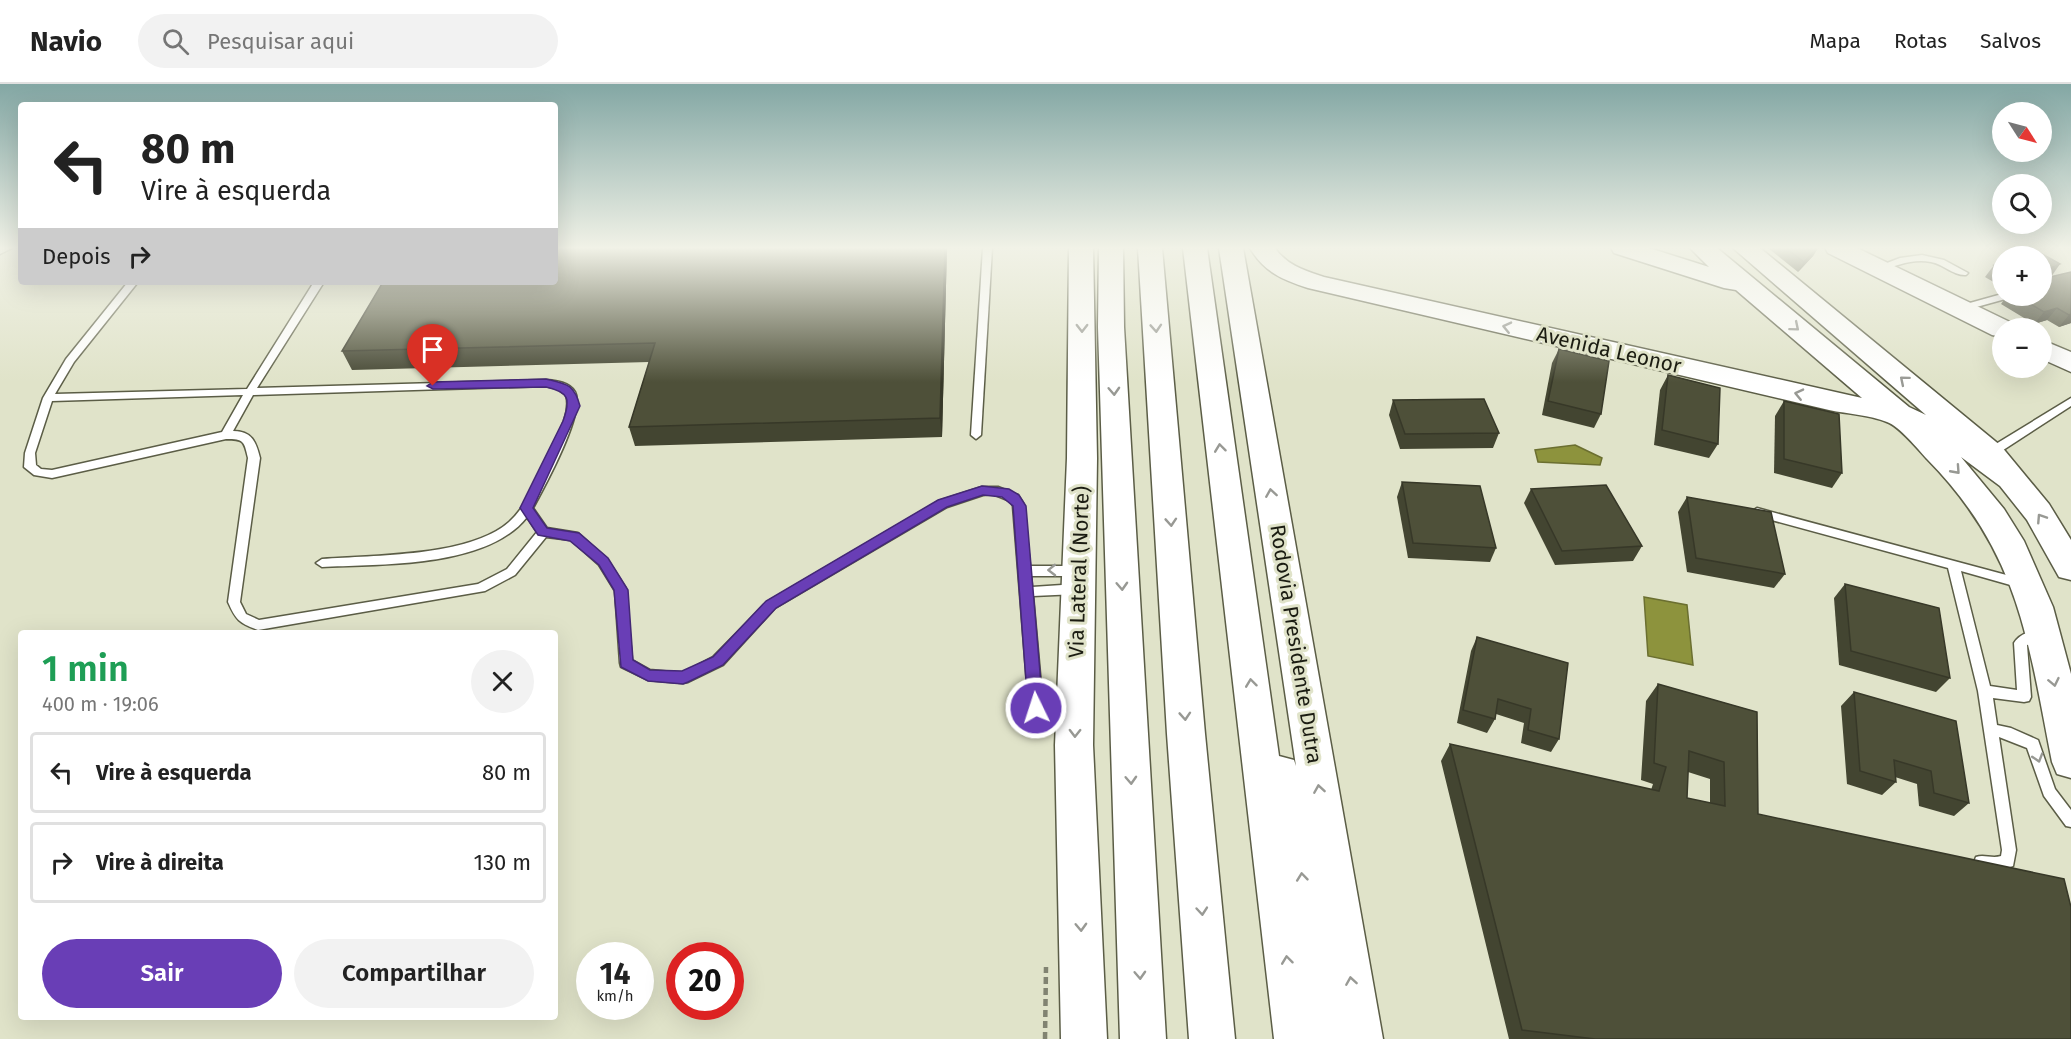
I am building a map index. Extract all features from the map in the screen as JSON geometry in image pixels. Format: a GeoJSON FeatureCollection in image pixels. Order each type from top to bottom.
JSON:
{"type":"FeatureCollection","features":[{"type":"Feature","properties":{"kind":"main road","name":"Via Lateral (Norte)"},"geometry":{"type":"LineString","coordinates":[[1081,293],[1082,458],[1074,745],[1084,1039]]}},
{"type":"Feature","properties":{"kind":"main road"},"geometry":{"type":"LineString","coordinates":[[1111,293],[1143,1039]]}},
{"type":"Feature","properties":{"kind":"main road"},"geometry":{"type":"LineString","coordinates":[[1153,293],[1186,734],[1212,1039]]}},
{"type":"Feature","properties":{"kind":"main road"},"geometry":{"type":"LineString","coordinates":[[1201,293],[1297,1039]]}},
{"type":"Feature","properties":{"kind":"main road","name":"Rodovia Presidente Dutra"},"geometry":{"type":"LineString","coordinates":[[1238,293],[1360,1039]]}},
{"type":"Feature","properties":{"kind":"main road","name":"Avenida Leonor"},"geometry":{"type":"LineString","coordinates":[[1359,293],[1829,401],[1898,414]]}},
{"type":"Feature","properties":{"kind":"main road"},"geometry":{"type":"LineString","coordinates":[[1755,293],[1898,414],[1957,469],[2004,536],[2028,585],[2044,636],[2071,762]]}},
{"type":"Feature","properties":{"kind":"main road"},"geometry":{"type":"LineString","coordinates":[[1799,293],[1990,453],[2038,512],[2071,568]]}},
{"type":"Feature","properties":{"kind":"main road"},"geometry":{"type":"LineString","coordinates":[[1930,293],[1992,324]]}},
{"type":"Feature","properties":{"kind":"main road"},"geometry":{"type":"LineString","coordinates":[[2052,353],[2071,363]]}},
{"type":"Feature","properties":{"kind":"main road"},"geometry":{"type":"LineString","coordinates":[[1829,401],[1847,393],[1854,376]]}},
{"type":"Feature","properties":{"kind":"main road"},"geometry":{"type":"LineString","coordinates":[[1898,414],[1951,438],[2013,480]]}},
{"type":"Feature","properties":{"kind":"main road"},"geometry":{"type":"LineString","coordinates":[[1255,719],[1275,751],[1298,839],[1311,968],[1323,1039]]}},
{"type":"Feature","properties":{"kind":"lane"},"geometry":{"type":"LineString","coordinates":[[125,293],[70,361],[48,398],[30,453],[30,467],[38,472],[52,474],[226,435],[241,435],[250,442],[254,458],[234,602],[241,617],[258,625],[481,588],[511,572],[543,532]]}},
{"type":"Feature","properties":{"kind":"lane"},"geometry":{"type":"LineString","coordinates":[[226,435],[251,390],[312,293]]}},
{"type":"Feature","properties":{"kind":"lane"},"geometry":{"type":"LineString","coordinates":[[976,435],[985,293]]}},
{"type":"Feature","properties":{"kind":"lane"},"geometry":{"type":"LineString","coordinates":[[1962,308],[1992,300]]}},
{"type":"Feature","properties":{"kind":"lane"},"geometry":{"type":"LineString","coordinates":[[48,398],[251,390],[546,383],[564,387],[571,393],[574,406],[527,508],[513,525],[500,535],[473,546],[438,553],[322,563]]}},
{"type":"Feature","properties":{"kind":"lane"},"geometry":{"type":"LineString","coordinates":[[1990,453],[2071,401]]}},
{"type":"Feature","properties":{"kind":"lane"},"geometry":{"type":"LineString","coordinates":[[527,508],[543,532],[574,536],[603,562],[621,590],[626,663],[648,675],[683,678],[718,661],[771,605],[943,504],[982,490],[1005,492],[1014,498],[1019,506],[1036,708]]}},
{"type":"Feature","properties":{"kind":"lane"},"geometry":{"type":"LineString","coordinates":[[1752,510],[2028,585]]}},
{"type":"Feature","properties":{"kind":"lane"},"geometry":{"type":"LineString","coordinates":[[1954,566],[1985,691],[2006,823],[2007,861],[1994,865],[1971,861]]}},
{"type":"Feature","properties":{"kind":"lane"},"geometry":{"type":"LineString","coordinates":[[1025,571],[1078,580]]}},
{"type":"Feature","properties":{"kind":"lane"},"geometry":{"type":"LineString","coordinates":[[1027,592],[1078,580]]}},
{"type":"Feature","properties":{"kind":"lane"},"geometry":{"type":"LineString","coordinates":[[1985,691],[2024,697],[2020,643],[2027,638],[2044,636]]}},
{"type":"Feature","properties":{"kind":"lane"},"geometry":{"type":"LineString","coordinates":[[1992,730],[2021,737],[2033,744],[2049,792],[2071,821]]}},
{"type":"Feature","properties":{"kind":"path"},"geometry":{"type":"LineString","coordinates":[[1045,1039],[1046,963]]}},
{"type":"Feature","properties":{"kind":"shaded area"},"geometry":{"type":"Polygon","coordinates":[[[1575,445],[1602,458],[1600,465],[1538,462],[1535,450],[1575,445]]]}},
{"type":"Feature","properties":{"kind":"shaded area"},"geometry":{"type":"Polygon","coordinates":[[[1644,597],[1687,605],[1693,665],[1648,656],[1644,597]]]}},
{"type":"Feature","properties":{"kind":"building"},"geometry":{"type":"Polygon","coordinates":[[[377,293],[944,293],[940,418],[629,427],[655,343],[342,351],[377,293]]]}},
{"type":"Feature","properties":{"kind":"building"},"geometry":{"type":"Polygon","coordinates":[[[2052,293],[2071,293],[2071,314],[2057,308],[2044,312],[2034,306],[2052,306],[2052,293]]]}},
{"type":"Feature","properties":{"kind":"building"},"geometry":{"type":"Polygon","coordinates":[[[1559,349],[1609,361],[1601,414],[1548,401],[1559,349]]]}},
{"type":"Feature","properties":{"kind":"building"},"geometry":{"type":"Polygon","coordinates":[[[1668,375],[1720,388],[1718,444],[1662,430],[1668,375]]]}},
{"type":"Feature","properties":{"kind":"building"},"geometry":{"type":"Polygon","coordinates":[[[1484,399],[1499,433],[1405,434],[1393,400],[1484,399]]]}},
{"type":"Feature","properties":{"kind":"building"},"geometry":{"type":"Polygon","coordinates":[[[1784,401],[1839,414],[1842,473],[1784,459],[1784,401]]]}},
{"type":"Feature","properties":{"kind":"building"},"geometry":{"type":"Polygon","coordinates":[[[1402,482],[1480,486],[1496,548],[1413,543],[1402,482]]]}},
{"type":"Feature","properties":{"kind":"building"},"geometry":{"type":"Polygon","coordinates":[[[1606,485],[1642,546],[1562,551],[1531,489],[1606,485]]]}},
{"type":"Feature","properties":{"kind":"building"},"geometry":{"type":"Polygon","coordinates":[[[1687,497],[1771,512],[1785,574],[1696,558],[1687,497]]]}},
{"type":"Feature","properties":{"kind":"building"},"geometry":{"type":"Polygon","coordinates":[[[1845,584],[1939,608],[1950,678],[1851,651],[1845,584]]]}},
{"type":"Feature","properties":{"kind":"building"},"geometry":{"type":"Polygon","coordinates":[[[1477,637],[1568,663],[1559,739],[1528,730],[1531,709],[1498,699],[1495,719],[1463,710],[1477,637]]]}},
{"type":"Feature","properties":{"kind":"building"},"geometry":{"type":"Polygon","coordinates":[[[1658,684],[1757,712],[1758,814],[2064,879],[2071,907],[2071,1039],[1595,1039],[1522,1030],[1450,744],[1659,791],[1666,767],[1654,763],[1658,684]],[[1689,751],[1687,798],[1725,806],[1724,762],[1689,751]]]}},
{"type":"Feature","properties":{"kind":"building"},"geometry":{"type":"Polygon","coordinates":[[[1854,692],[1956,721],[1969,803],[1934,793],[1931,771],[1894,760],[1896,782],[1860,771],[1854,692]]]}},
{"type":"Feature","properties":{"kind":"route"},"geometry":{"type":"LineString","coordinates":[[433,386],[546,383],[564,387],[571,393],[574,406],[569,421],[527,508],[543,532],[558,532],[574,536],[603,562],[621,590],[626,663],[648,675],[683,678],[718,661],[771,605],[904,526],[943,504],[982,490],[1005,492],[1014,498],[1019,506],[1036,708]]}}]}
